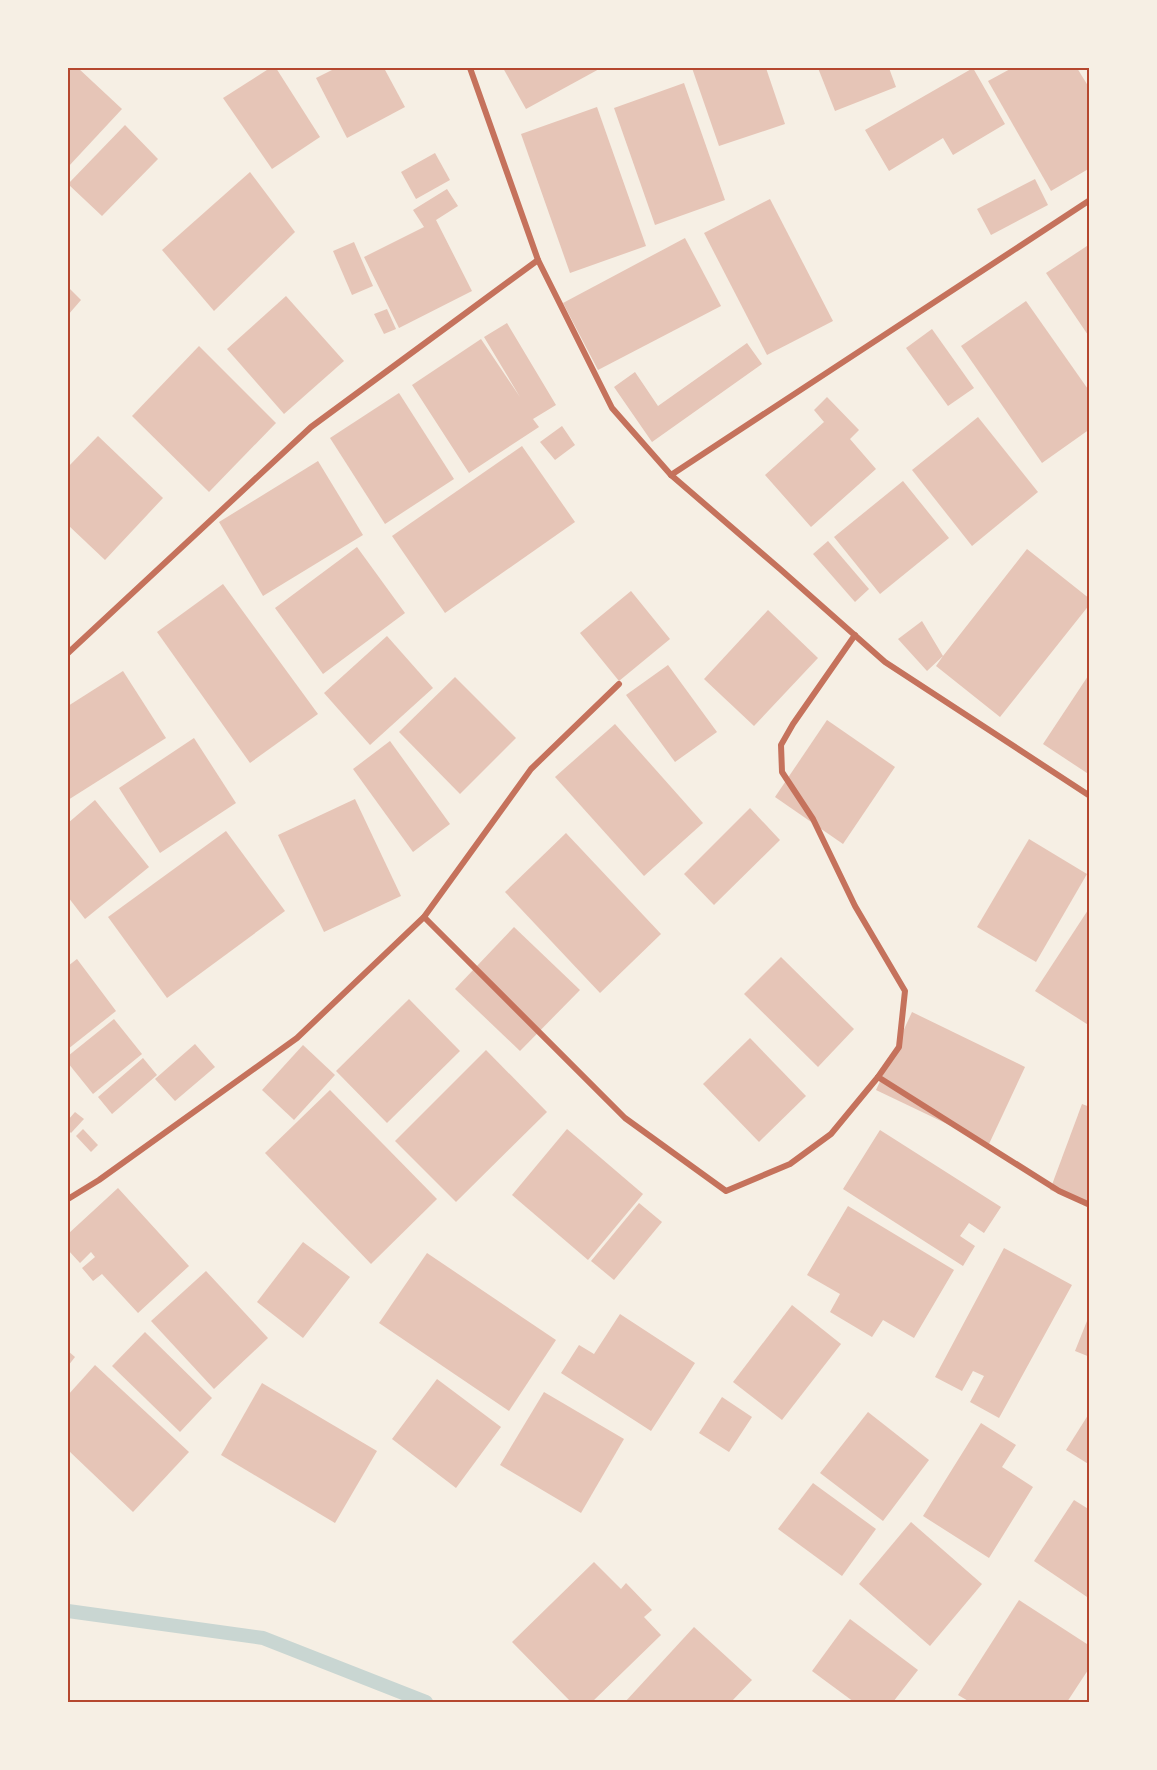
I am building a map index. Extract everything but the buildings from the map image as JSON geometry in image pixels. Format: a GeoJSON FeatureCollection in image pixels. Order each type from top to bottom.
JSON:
{"type":"FeatureCollection","features":[{"type":"Feature","properties":{"kind":"street"},"geometry":{"type":"LineString","coordinates":[[470,68],[538,260],[612,408],[671,475],[885,662],[1089,796]]}},
{"type":"Feature","properties":{"kind":"street"},"geometry":{"type":"LineString","coordinates":[[671,475],[1089,200]]}},
{"type":"Feature","properties":{"kind":"street"},"geometry":{"type":"LineString","coordinates":[[68,653],[311,427],[538,260]]}},
{"type":"Feature","properties":{"kind":"street"},"geometry":{"type":"LineString","coordinates":[[424,917],[624,1118],[726,1191],[790,1164],[831,1134],[878,1077],[899,1047],[905,991],[855,906],[813,819],[782,772],[781,745],[855,635]]}},
{"type":"Feature","properties":{"kind":"street"},"geometry":{"type":"LineString","coordinates":[[68,1199],[99,1180],[297,1038],[424,917],[531,769],[619,684]]}},
{"type":"Feature","properties":{"kind":"street"},"geometry":{"type":"LineString","coordinates":[[878,1077],[1059,1191],[1089,1205]]}},
{"type":"Feature","properties":{"kind":"waterway"},"geometry":{"type":"LineString","coordinates":[[68,1611],[263,1638],[426,1702]]}}]}
